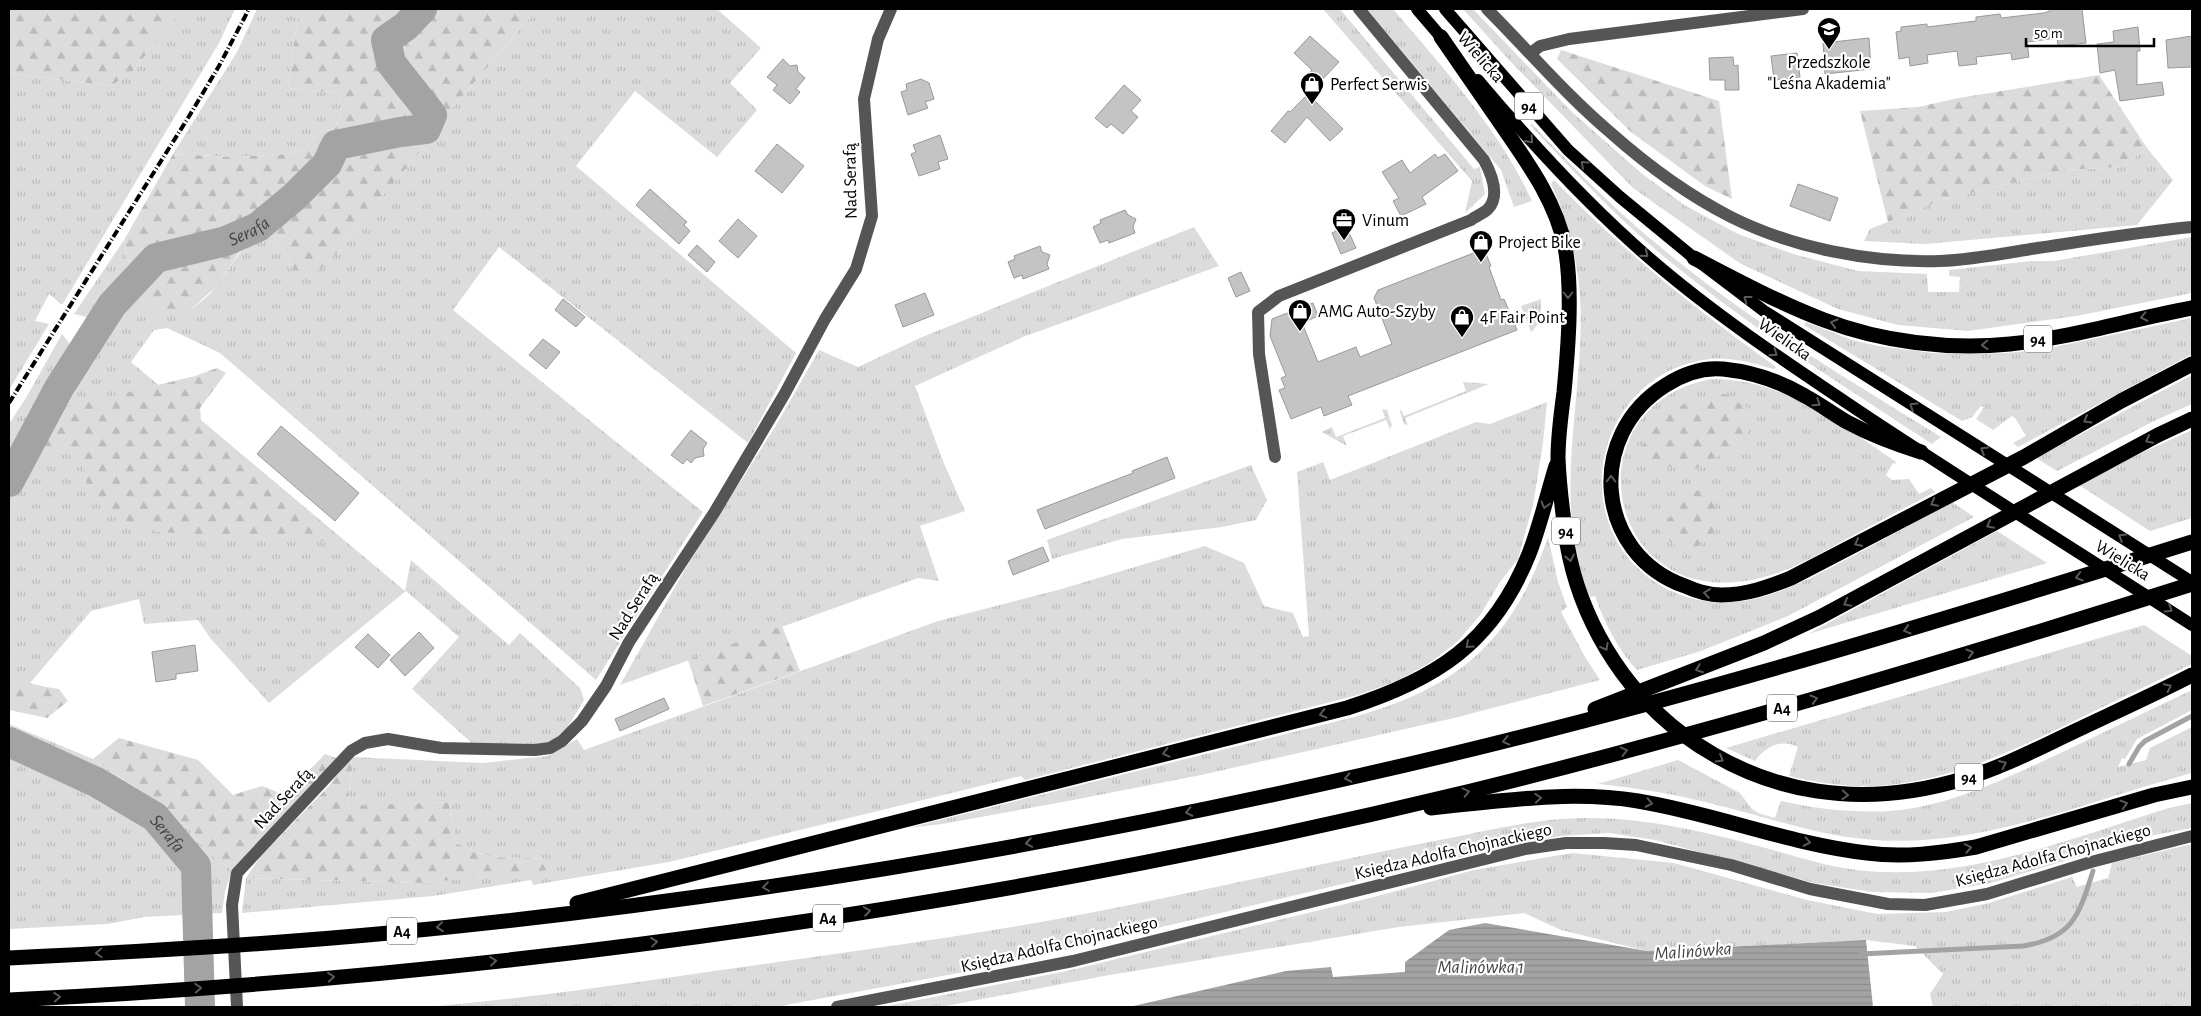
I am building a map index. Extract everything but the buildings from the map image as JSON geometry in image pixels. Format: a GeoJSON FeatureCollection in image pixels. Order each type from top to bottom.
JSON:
{"type":"FeatureCollection","features":[{"type":"Feature","properties":{"kind":"highway"},"geometry":{"type":"LineString","coordinates":[[524,918],[725,865],[1347,708],[1385,696],[1424,678],[1469,646],[1505,604],[1530,553],[1558,458],[1567,363],[1568,278],[1565,246],[1555,216],[1535,174],[1441,37]]}},
{"type":"Feature","properties":{"kind":"highway","name":"94"},"geometry":{"type":"LineString","coordinates":[[1694,258],[1786,304],[1826,321],[1881,337],[1932,345],[2010,344],[2192,308]]}},
{"type":"Feature","properties":{"kind":"highway"},"geometry":{"type":"LineString","coordinates":[[1921,452],[1880,439],[1774,380],[1736,371],[1704,370],[1690,373],[1657,390],[1641,404],[1628,421],[1612,457],[1610,479],[1612,498],[1621,530],[1628,542],[1642,560],[1659,575],[1698,591],[1720,595],[1766,588],[1791,578],[2024,457],[2121,401],[2192,364]]}},
{"type":"Feature","properties":{"kind":"highway"},"geometry":{"type":"LineString","coordinates":[[1553,729],[1607,704],[1764,643],[1820,617],[2043,496],[2192,419]]}},
{"type":"Feature","properties":{"kind":"highway","name":"94"},"geometry":{"type":"LineString","coordinates":[[1558,458],[1568,544],[1576,582],[1608,652],[1635,691],[1650,707],[1670,725],[1737,769],[1780,783],[1838,794],[1901,793],[1940,785],[1991,770],[2192,675]]}},
{"type":"Feature","properties":{"kind":"highway","name":"A4"},"geometry":{"type":"LineString","coordinates":[[9,958],[148,951],[389,933],[524,918],[776,886],[958,856],[1166,818],[1362,775],[1553,729],[1873,640],[2192,542]]}},
{"type":"Feature","properties":{"kind":"highway","name":"A4"},"geometry":{"type":"LineString","coordinates":[[9,1000],[385,973],[561,954],[813,920],[1106,870],[1368,815],[1648,745],[1790,706],[2192,583]]}},
{"type":"Feature","properties":{"kind":"highway"},"geometry":{"type":"LineString","coordinates":[[1368,815],[1554,797],[1600,797],[1639,801],[1833,848],[1869,854],[1910,854],[1946,852],[1976,847],[2154,795],[2192,787]]}},
{"type":"Feature","properties":{"kind":"main road","name":"Wielicka"},"geometry":{"type":"LineString","coordinates":[[1417,9],[1533,145],[1587,202],[1648,257],[1697,297],[1749,335],[1921,452],[2192,624]]}},
{"type":"Feature","properties":{"kind":"main road","name":"Wielicka"},"geometry":{"type":"LineString","coordinates":[[1446,9],[1568,150],[1626,203],[1764,312],[2192,583]]}},
{"type":"Feature","properties":{"kind":"street","name":"Nad Serafą"},"geometry":{"type":"LineString","coordinates":[[237,1007],[232,905],[237,873],[351,751],[364,743],[388,739],[441,748],[511,751],[550,748],[571,733],[606,686],[629,642],[717,506],[784,395],[824,319],[856,269],[872,216],[864,99],[878,39],[891,9]]}},
{"type":"Feature","properties":{"kind":"street"},"geometry":{"type":"LineString","coordinates":[[1275,457],[1259,354],[1258,312],[1279,296],[1471,220],[1488,209],[1495,196],[1491,173],[1484,160],[1359,9]]}},
{"type":"Feature","properties":{"kind":"street"},"geometry":{"type":"LineString","coordinates":[[1487,9],[1610,132],[1682,187],[1731,216],[1766,232],[1801,243],[1860,256],[1940,261],[1988,256],[2140,232],[2192,227]]}},
{"type":"Feature","properties":{"kind":"street"},"geometry":{"type":"LineString","coordinates":[[1531,53],[1540,46],[1569,39],[1803,9]]}},
{"type":"Feature","properties":{"kind":"street","name":"Księdza Adolfa Chojnackiego"},"geometry":{"type":"LineString","coordinates":[[837,1007],[1074,961],[1525,849],[1566,844],[1604,843],[1636,845],[1732,865],[1810,889],[1888,904],[1925,905],[1987,894],[2091,862],[2192,836]]}},
{"type":"Feature","properties":{"kind":"green space"},"geometry":{"type":"Polygon","coordinates":[[[9,9],[182,9],[133,71],[111,86],[9,73],[9,9]]]}},
{"type":"Feature","properties":{"kind":"green space"},"geometry":{"type":"Polygon","coordinates":[[[182,9],[235,9],[219,43],[62,305],[49,294],[35,321],[49,324],[9,390],[9,73],[111,86],[133,71],[182,9]]]}},
{"type":"Feature","properties":{"kind":"green space"},"geometry":{"type":"Polygon","coordinates":[[[257,9],[299,9],[288,88],[339,93],[342,112],[334,129],[317,133],[306,148],[288,154],[234,157],[173,154],[237,52],[257,9]]]}},
{"type":"Feature","properties":{"kind":"green space"},"geometry":{"type":"Polygon","coordinates":[[[299,9],[537,9],[449,112],[415,158],[351,232],[341,249],[327,264],[311,275],[292,269],[284,251],[272,236],[254,242],[238,254],[217,286],[189,311],[170,316],[152,311],[142,294],[137,275],[127,259],[124,240],[173,154],[234,157],[288,154],[306,148],[317,133],[334,129],[342,112],[339,93],[288,88],[299,9]]]}},
{"type":"Feature","properties":{"kind":"green space"},"geometry":{"type":"Polygon","coordinates":[[[537,9],[717,9],[761,48],[730,83],[757,110],[717,157],[635,91],[576,166],[796,353],[748,443],[499,247],[453,310],[703,512],[596,680],[220,353],[167,328],[154,330],[131,362],[405,591],[411,560],[509,645],[520,633],[580,688],[584,700],[567,728],[549,744],[475,746],[412,689],[459,637],[406,591],[269,703],[211,639],[198,620],[144,624],[139,599],[91,611],[9,708],[9,424],[62,334],[71,345],[91,318],[74,314],[124,240],[127,259],[137,275],[142,294],[189,311],[212,292],[239,254],[260,240],[272,236],[284,251],[292,269],[327,264],[341,249],[351,232],[415,158],[449,112],[537,9]]]}},
{"type":"Feature","properties":{"kind":"green space"},"geometry":{"type":"Polygon","coordinates":[[[1323,9],[1340,9],[1474,169],[1480,167],[1485,194],[1465,213],[1472,181],[1323,9]]]}},
{"type":"Feature","properties":{"kind":"green space"},"geometry":{"type":"Polygon","coordinates":[[[1367,9],[1393,9],[1451,77],[1487,124],[1504,149],[1532,201],[1514,207],[1501,170],[1367,9]]]}},
{"type":"Feature","properties":{"kind":"green space"},"geometry":{"type":"Polygon","coordinates":[[[1463,9],[1473,9],[1572,112],[1641,173],[1686,206],[1738,234],[1793,254],[1858,271],[1927,274],[1928,292],[1959,292],[1960,277],[1949,276],[1949,270],[2031,261],[2054,261],[2192,237],[2192,293],[2076,316],[1968,331],[1898,325],[1838,309],[1741,264],[1633,188],[1510,61],[1463,9]]]}},
{"type":"Feature","properties":{"kind":"green space"},"geometry":{"type":"Polygon","coordinates":[[[1561,50],[1719,101],[1732,199],[1705,186],[1631,132],[1557,59],[1561,50]]]}},
{"type":"Feature","properties":{"kind":"green space"},"geometry":{"type":"Polygon","coordinates":[[[2099,75],[2147,148],[2122,167],[2064,170],[1942,200],[1888,222],[1860,111],[1918,107],[1959,98],[2099,75]]]}},
{"type":"Feature","properties":{"kind":"green space"},"geometry":{"type":"Polygon","coordinates":[[[1532,124],[1609,202],[1691,272],[1796,346],[1941,437],[1932,444],[1797,355],[1699,285],[1614,212],[1530,125],[1532,124]]]}},
{"type":"Feature","properties":{"kind":"green space"},"geometry":{"type":"Polygon","coordinates":[[[2147,148],[2173,180],[2137,225],[1925,244],[1864,241],[1870,229],[1942,200],[2064,170],[2122,167],[2147,148]]]}},
{"type":"Feature","properties":{"kind":"green space"},"geometry":{"type":"Polygon","coordinates":[[[1554,180],[1606,231],[1660,278],[1776,368],[1773,369],[1734,360],[1710,359],[1671,370],[1641,391],[1618,420],[1605,453],[1602,489],[1609,525],[1628,557],[1658,584],[1679,595],[1702,601],[1737,602],[1749,600],[1776,593],[1802,582],[1952,502],[1974,517],[1788,616],[1701,651],[1637,670],[1612,635],[1595,596],[1590,597],[1578,560],[1572,523],[1570,486],[1580,335],[1580,297],[1571,239],[1551,184],[1554,180]]]}},
{"type":"Feature","properties":{"kind":"green space"},"geometry":{"type":"Polygon","coordinates":[[[1194,227],[1219,266],[1023,337],[915,386],[943,461],[965,511],[920,526],[939,581],[918,578],[620,685],[684,571],[778,422],[819,350],[858,367],[920,338],[1194,227]]]}},
{"type":"Feature","properties":{"kind":"green space"},"geometry":{"type":"Polygon","coordinates":[[[1541,299],[1539,321],[1531,332],[1521,306],[1541,299]]]}},
{"type":"Feature","properties":{"kind":"green space"},"geometry":{"type":"Polygon","coordinates":[[[2192,318],[2192,354],[2018,447],[2013,443],[2026,436],[2012,416],[1993,430],[1976,419],[1984,407],[1981,406],[1972,417],[1962,421],[1804,325],[1806,322],[1852,340],[1878,346],[1933,353],[1970,354],[2045,349],[2192,318]]]}},
{"type":"Feature","properties":{"kind":"green space"},"geometry":{"type":"Polygon","coordinates":[[[217,368],[226,373],[200,408],[201,420],[331,530],[324,541],[158,532],[129,522],[108,510],[87,485],[83,462],[73,448],[65,449],[37,467],[20,484],[9,500],[9,439],[16,429],[37,414],[195,376],[217,368]]]}},
{"type":"Feature","properties":{"kind":"green space"},"geometry":{"type":"Polygon","coordinates":[[[2192,375],[2192,404],[2152,422],[2057,471],[2036,458],[2192,375]]]}},
{"type":"Feature","properties":{"kind":"green space"},"geometry":{"type":"Polygon","coordinates":[[[1711,379],[1737,381],[1762,386],[1809,406],[1832,419],[1896,462],[1895,464],[1893,463],[1886,475],[1892,480],[1909,479],[1919,494],[1931,488],[1935,492],[1808,560],[1780,572],[1765,577],[1736,582],[1691,578],[1657,560],[1633,531],[1622,496],[1623,459],[1638,424],[1667,396],[1711,379]]]}},
{"type":"Feature","properties":{"kind":"green space"},"geometry":{"type":"Polygon","coordinates":[[[1463,382],[1489,384],[1405,418],[1408,425],[1404,424],[1400,412],[1401,409],[1404,416],[1466,391],[1463,382]]]}},
{"type":"Feature","properties":{"kind":"green space"},"geometry":{"type":"Polygon","coordinates":[[[1725,394],[1750,410],[1746,440],[1695,469],[1659,466],[1640,453],[1649,431],[1657,420],[1665,414],[1684,404],[1725,394]]]}},
{"type":"Feature","properties":{"kind":"green space"},"geometry":{"type":"Polygon","coordinates":[[[1547,402],[1543,443],[1533,505],[1518,559],[1500,582],[1481,614],[1458,641],[1431,662],[1397,681],[1358,695],[1025,780],[1021,776],[669,862],[533,885],[531,880],[433,896],[242,913],[246,878],[423,883],[549,869],[550,859],[490,857],[455,843],[450,802],[348,807],[352,757],[483,763],[548,756],[577,739],[584,750],[938,621],[1058,590],[1205,546],[1244,563],[1264,606],[1293,613],[1303,637],[1309,636],[1297,472],[1323,462],[1330,480],[1476,422],[1490,424],[1547,402]]]}},
{"type":"Feature","properties":{"kind":"green space"},"geometry":{"type":"Polygon","coordinates":[[[1382,409],[1387,410],[1392,425],[1390,429],[1386,420],[1343,436],[1347,446],[1322,432],[1332,427],[1336,437],[1385,418],[1382,409]]]}},
{"type":"Feature","properties":{"kind":"green space"},"geometry":{"type":"Polygon","coordinates":[[[2192,430],[2192,518],[2150,531],[2079,485],[2139,454],[2192,430]]]}},
{"type":"Feature","properties":{"kind":"green space"},"geometry":{"type":"Polygon","coordinates":[[[1251,465],[1267,500],[1256,520],[1222,527],[1122,539],[1052,559],[1047,540],[1251,465]]]}},
{"type":"Feature","properties":{"kind":"green space"},"geometry":{"type":"Polygon","coordinates":[[[1695,490],[1713,494],[1719,527],[1687,555],[1657,531],[1695,490]]]}},
{"type":"Feature","properties":{"kind":"green space"},"geometry":{"type":"Polygon","coordinates":[[[1997,531],[2047,563],[1808,634],[1997,531]]]}},
{"type":"Feature","properties":{"kind":"green space"},"geometry":{"type":"Polygon","coordinates":[[[1548,537],[1558,582],[1567,607],[1561,612],[1585,657],[1600,680],[1454,718],[1201,775],[942,824],[908,828],[1354,717],[1391,705],[1424,691],[1452,674],[1477,655],[1499,632],[1518,604],[1534,573],[1548,537]]]}},
{"type":"Feature","properties":{"kind":"green space"},"geometry":{"type":"Polygon","coordinates":[[[2144,625],[2192,656],[2192,664],[2028,743],[1954,772],[1902,783],[1876,786],[1821,783],[1789,776],[1798,747],[1792,744],[1774,745],[1755,761],[1726,748],[2144,625]]]}},
{"type":"Feature","properties":{"kind":"green space"},"geometry":{"type":"Polygon","coordinates":[[[782,626],[800,671],[703,706],[688,660],[782,626]]]}},
{"type":"Feature","properties":{"kind":"green space"},"geometry":{"type":"Polygon","coordinates":[[[9,670],[25,681],[59,689],[68,701],[47,718],[9,710],[9,670]]]}},
{"type":"Feature","properties":{"kind":"green space"},"geometry":{"type":"Polygon","coordinates":[[[2192,690],[2192,710],[2137,739],[2125,759],[2122,758],[2118,767],[2146,760],[2150,748],[2192,727],[2192,773],[2030,821],[1948,838],[1906,841],[1845,837],[1684,797],[1642,789],[1598,784],[1678,760],[1740,793],[1751,808],[1758,813],[1775,818],[1781,801],[1848,811],[1911,809],[1973,792],[1993,784],[2192,690]]]}},
{"type":"Feature","properties":{"kind":"green space"},"geometry":{"type":"Polygon","coordinates":[[[9,724],[93,759],[154,800],[187,827],[209,853],[232,871],[225,891],[222,913],[144,917],[108,924],[9,929],[9,724]]]}},
{"type":"Feature","properties":{"kind":"green space"},"geometry":{"type":"Polygon","coordinates":[[[119,738],[198,760],[233,795],[262,786],[285,795],[325,754],[339,759],[232,871],[209,853],[187,827],[154,800],[93,759],[119,738]]]}},
{"type":"Feature","properties":{"kind":"green space"},"geometry":{"type":"Polygon","coordinates":[[[352,757],[348,806],[450,802],[455,843],[490,857],[551,859],[549,870],[423,883],[246,878],[261,856],[328,787],[352,757]]]}},
{"type":"Feature","properties":{"kind":"green space"},"geometry":{"type":"Polygon","coordinates":[[[2192,803],[2192,828],[2144,837],[1991,883],[1932,893],[1872,892],[1814,883],[1655,840],[1609,833],[1560,836],[1423,865],[1002,965],[775,1007],[427,1007],[599,987],[986,931],[1115,908],[1390,850],[1534,822],[1592,818],[1649,822],[1706,833],[1840,867],[1866,871],[1905,872],[1944,869],[2020,854],[2169,808],[2192,803]]]}},
{"type":"Feature","properties":{"kind":"green space"},"geometry":{"type":"Polygon","coordinates":[[[2192,844],[2192,1007],[1933,1007],[1930,994],[1943,974],[1915,946],[1866,940],[1647,951],[1561,930],[1524,913],[1399,927],[1104,976],[940,1007],[882,1007],[1067,971],[1370,898],[1474,870],[1572,853],[1674,863],[1807,900],[1877,914],[1946,912],[1989,903],[2072,877],[2077,887],[2108,878],[2112,863],[2192,844]]]}},
{"type":"Feature","properties":{"kind":"water","name":"Malinówka 1"},"geometry":{"type":"Polygon","coordinates":[[[1485,923],[1647,951],[1866,940],[1873,1007],[1129,1007],[1286,971],[1331,967],[1333,977],[1405,972],[1405,962],[1449,930],[1485,923]]]}},
{"type":"Feature","properties":{"kind":"waterway","name":"Serafa"},"geometry":{"type":"LineString","coordinates":[[9,482],[59,388],[112,305],[156,258],[226,241],[258,227],[294,197],[327,164],[336,145],[400,132],[426,129],[432,115],[391,63],[386,40],[406,26],[422,9]]}},
{"type":"Feature","properties":{"kind":"waterway","name":"Malinówka"},"geometry":{"type":"LineString","coordinates":[[2129,764],[2145,741],[2192,716]]}},
{"type":"Feature","properties":{"kind":"waterway","name":"Serafa"},"geometry":{"type":"LineString","coordinates":[[9,742],[96,782],[155,817],[196,866],[200,1007]]}},
{"type":"Feature","properties":{"kind":"waterway","name":"Malinówka"},"geometry":{"type":"LineString","coordinates":[[1861,954],[2023,946],[2040,942],[2053,937],[2072,922],[2083,900],[2093,871]]}},
{"type":"Feature","properties":{"kind":"railway"},"geometry":{"type":"LineString","coordinates":[[9,403],[188,118],[219,66],[249,9]]}},
{"type":"Feature","properties":{"kind":"place","name":"Przedszkole \"Leśna Akademia\""},"geometry":{"type":"Point","coordinates":[1829,50]}},
{"type":"Feature","properties":{"kind":"place","name":"Perfect Serwis"},"geometry":{"type":"Point","coordinates":[1312,105]}},
{"type":"Feature","properties":{"kind":"place","name":"Vinum"},"geometry":{"type":"Point","coordinates":[1344,241]}},
{"type":"Feature","properties":{"kind":"place","name":"Project Bike"},"geometry":{"type":"Point","coordinates":[1481,263]}},
{"type":"Feature","properties":{"kind":"place","name":"AMG Auto-Szyby"},"geometry":{"type":"Point","coordinates":[1300,332]}},
{"type":"Feature","properties":{"kind":"place","name":"4F Fair Point"},"geometry":{"type":"Point","coordinates":[1462,338]}}]}
